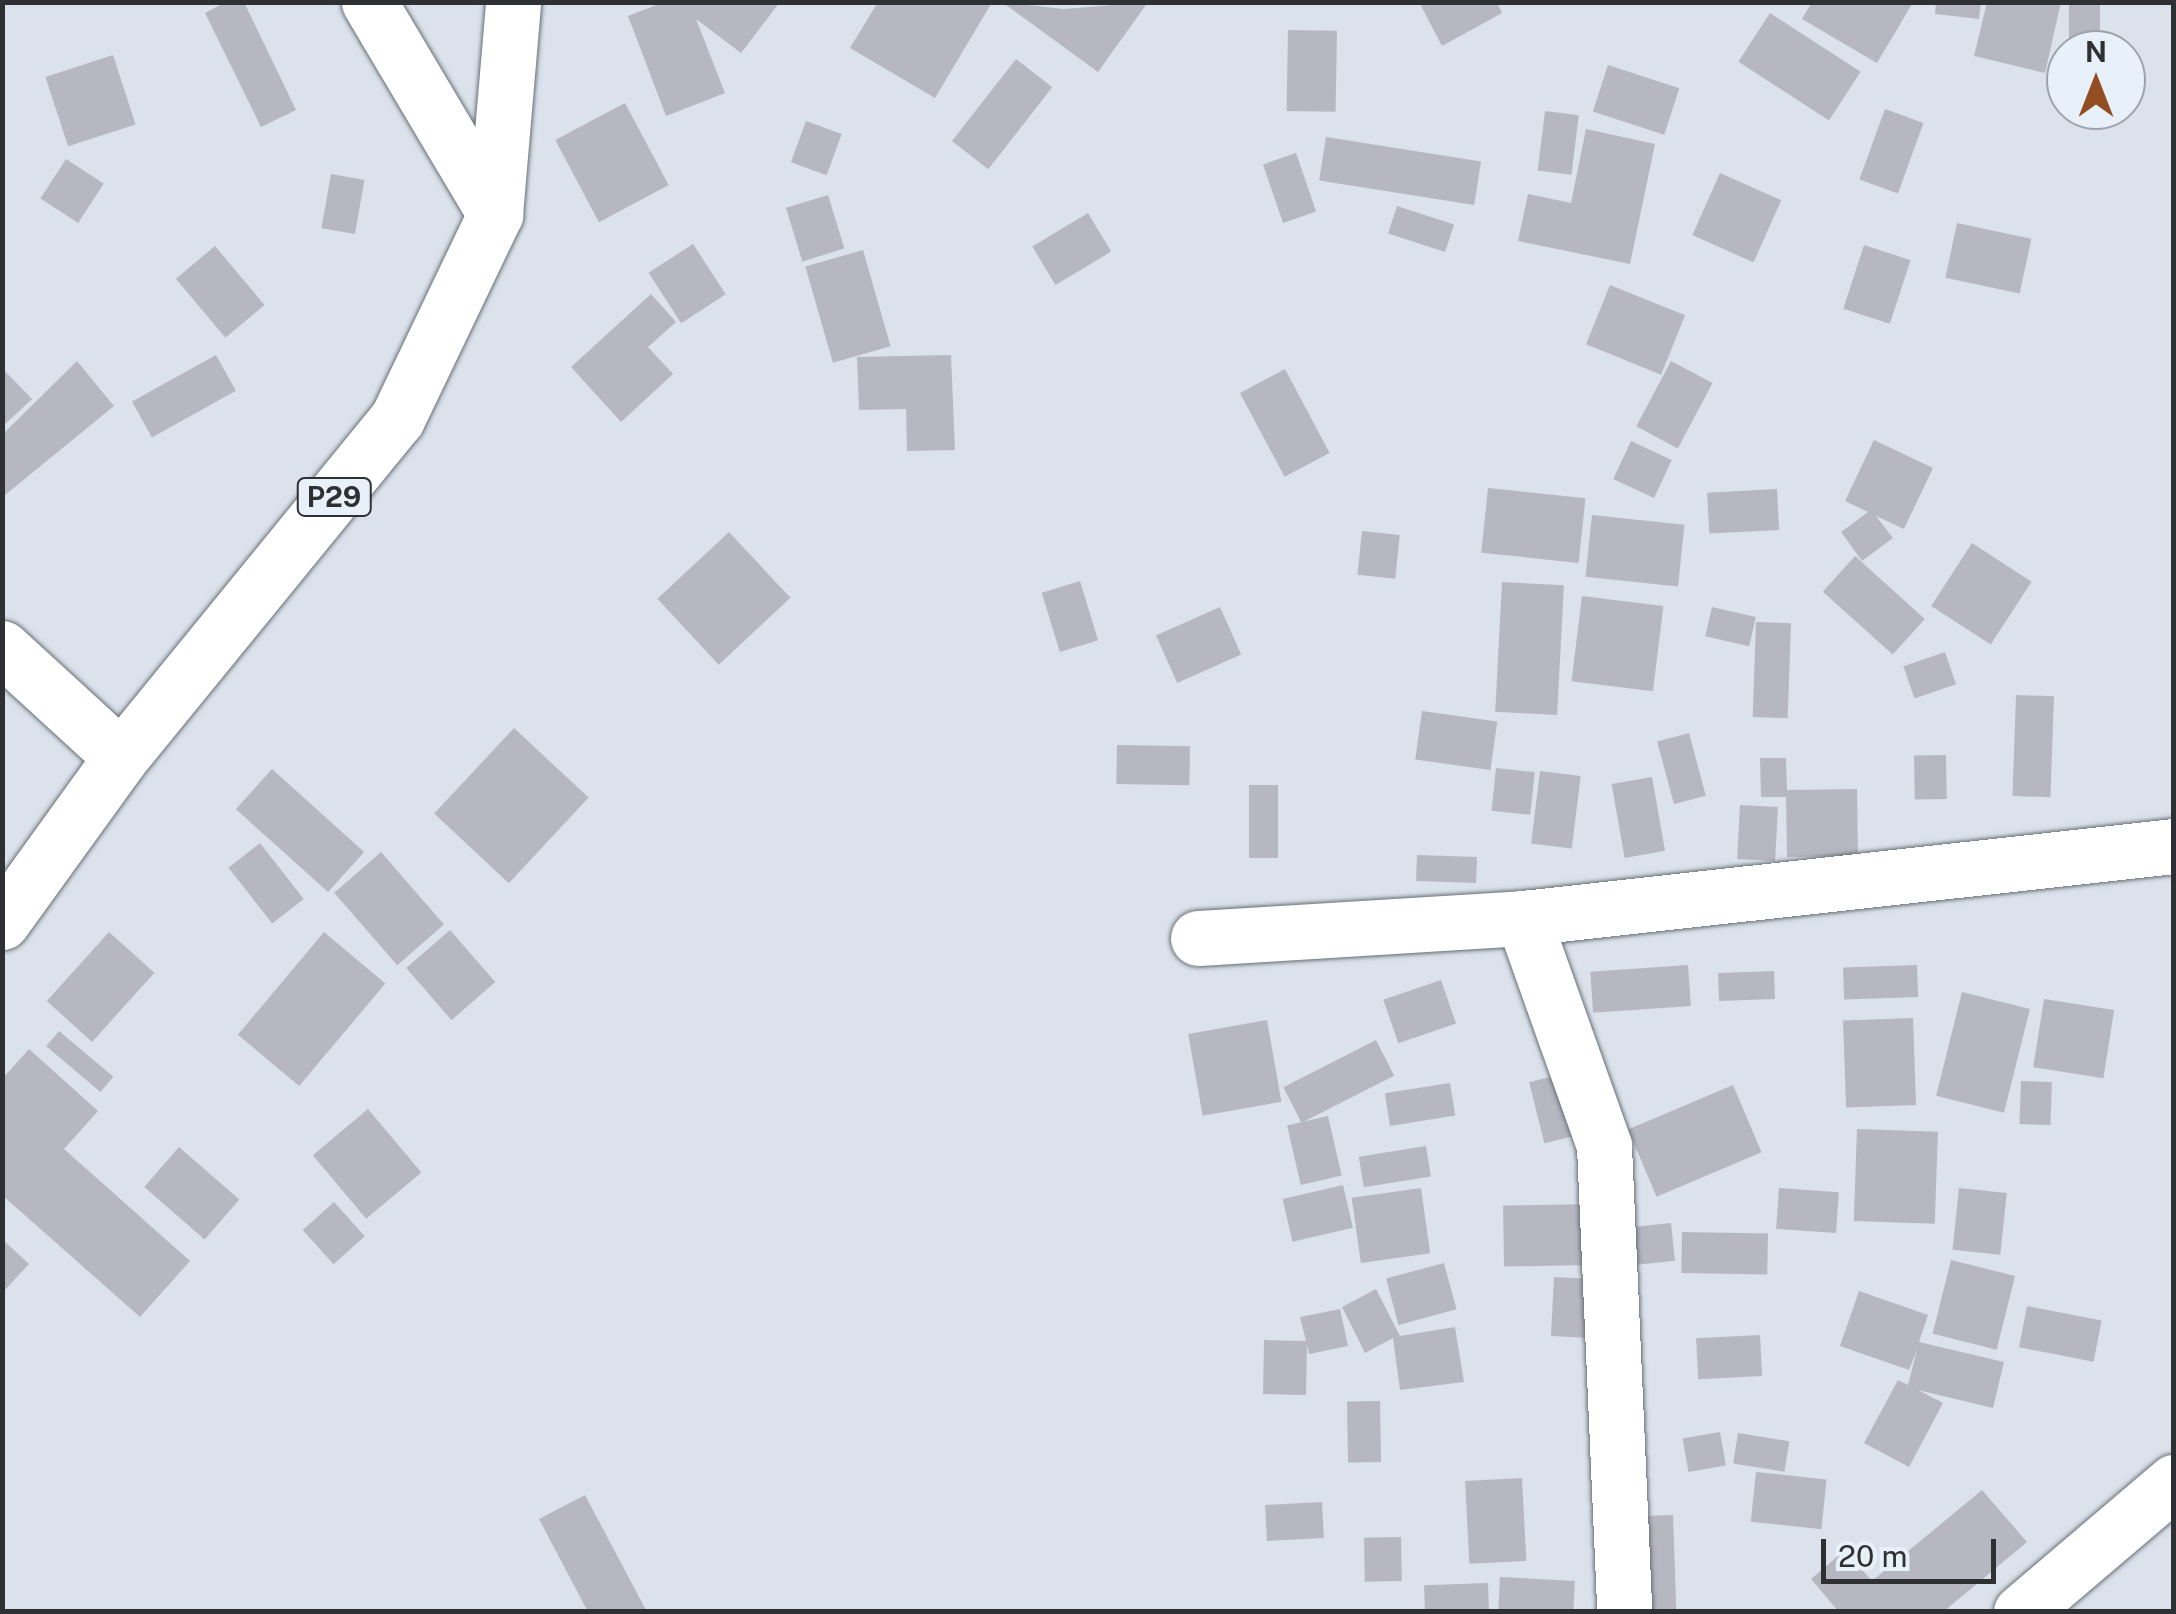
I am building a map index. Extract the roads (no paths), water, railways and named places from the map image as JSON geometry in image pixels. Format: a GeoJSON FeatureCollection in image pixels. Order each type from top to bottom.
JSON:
{"type":"FeatureCollection","features":[{"type":"Feature","properties":{"kind":"street"},"geometry":{"type":"LineString","coordinates":[[369,2],[495,214]]}},
{"type":"Feature","properties":{"kind":"street","name":"P29"},"geometry":{"type":"LineString","coordinates":[[2,922],[121,757],[397,419],[495,214],[513,2]]}},
{"type":"Feature","properties":{"kind":"street"},"geometry":{"type":"LineString","coordinates":[[2,648],[121,757]]}},
{"type":"Feature","properties":{"kind":"street"},"geometry":{"type":"LineString","coordinates":[[1198,938],[1523,918],[2174,846]]}},
{"type":"Feature","properties":{"kind":"street"},"geometry":{"type":"LineString","coordinates":[[1523,918],[1604,1146],[1624,1612]]}},
{"type":"Feature","properties":{"kind":"street"},"geometry":{"type":"LineString","coordinates":[[2021,1612],[2174,1482]]}}]}
